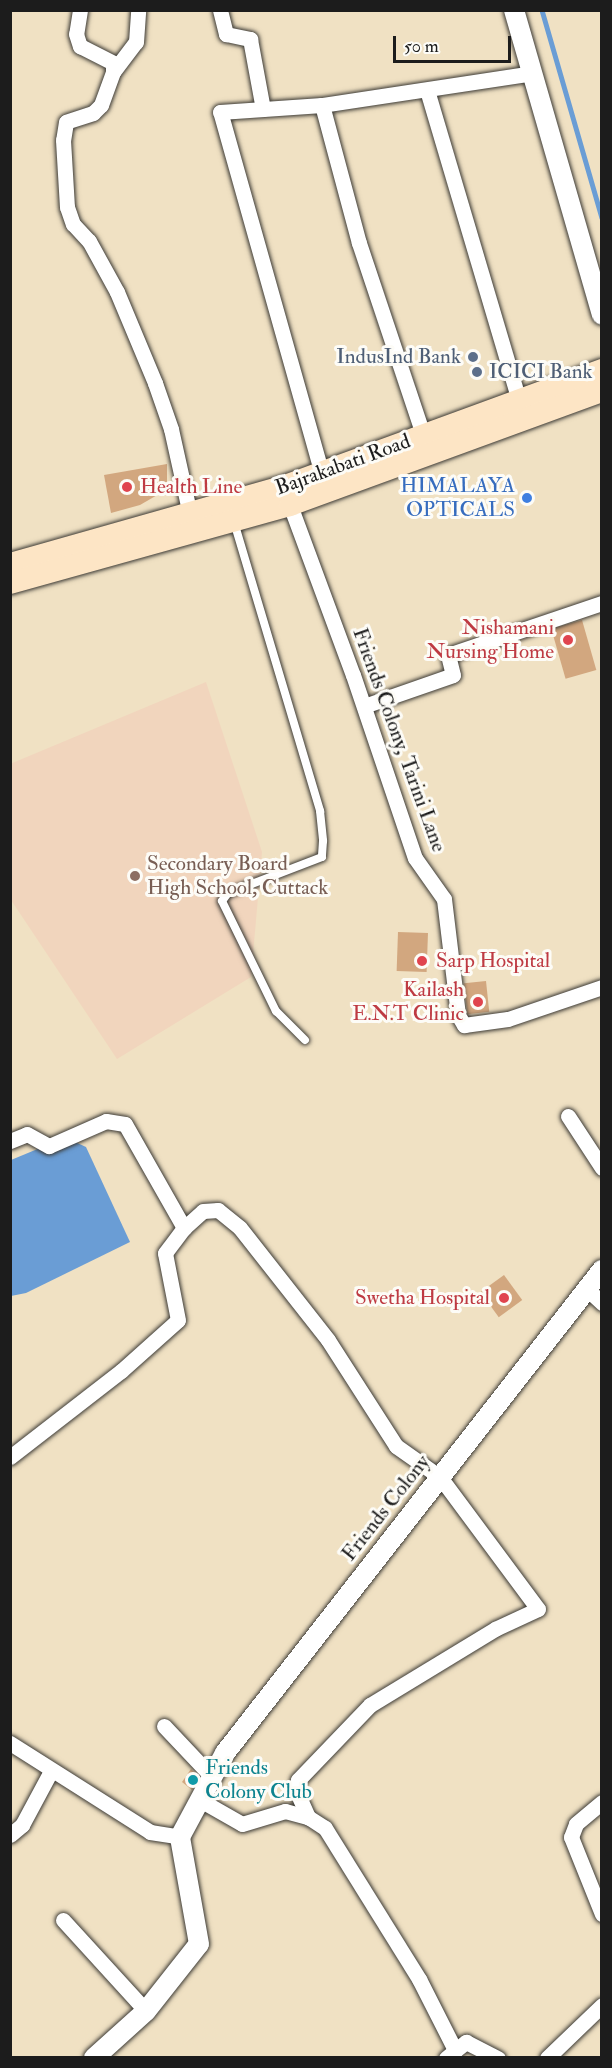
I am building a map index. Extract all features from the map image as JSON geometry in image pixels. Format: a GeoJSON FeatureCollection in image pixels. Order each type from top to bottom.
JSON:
{"type":"FeatureCollection","features":[{"type":"Feature","properties":{"kind":"main road","name":"Bajrakabati Road"},"geometry":{"type":"LineString","coordinates":[[10,564],[190,515],[322,474],[602,370]]}},
{"type":"Feature","properties":{"kind":"main road","name":"Bajrakabati Road"},"geometry":{"type":"LineString","coordinates":[[10,583],[290,505],[602,391]]}},
{"type":"Feature","properties":{"kind":"street"},"geometry":{"type":"LineString","coordinates":[[80,10],[76,34],[80,46],[112,63],[113,72]]}},
{"type":"Feature","properties":{"kind":"street"},"geometry":{"type":"LineString","coordinates":[[138,10],[136,42],[113,72],[102,105],[93,113],[66,122],[63,140],[67,207],[73,224],[89,241],[117,292],[155,383],[171,429],[190,515]]}},
{"type":"Feature","properties":{"kind":"street"},"geometry":{"type":"LineString","coordinates":[[220,10],[226,34],[250,39],[263,109]]}},
{"type":"Feature","properties":{"kind":"street"},"geometry":{"type":"LineString","coordinates":[[514,10],[602,315]]}},
{"type":"Feature","properties":{"kind":"street"},"geometry":{"type":"LineString","coordinates":[[322,474],[220,112],[322,105],[533,73]]}},
{"type":"Feature","properties":{"kind":"street"},"geometry":{"type":"LineString","coordinates":[[427,90],[519,401]]}},
{"type":"Feature","properties":{"kind":"street"},"geometry":{"type":"LineString","coordinates":[[322,105],[359,243],[424,436]]}},
{"type":"Feature","properties":{"kind":"street","name":"Friends Colony, Tarini Lane"},"geometry":{"type":"LineString","coordinates":[[290,505],[364,706],[415,858],[444,899],[458,1015],[464,1025],[508,1018],[602,987]]}},
{"type":"Feature","properties":{"kind":"street"},"geometry":{"type":"LineString","coordinates":[[364,706],[453,675],[448,655],[602,603]]}},
{"type":"Feature","properties":{"kind":"street"},"geometry":{"type":"LineString","coordinates":[[568,1116],[602,1168]]}},
{"type":"Feature","properties":{"kind":"street"},"geometry":{"type":"LineString","coordinates":[[10,1141],[27,1134],[49,1146],[106,1121],[125,1124],[184,1228]]}},
{"type":"Feature","properties":{"kind":"street"},"geometry":{"type":"LineString","coordinates":[[10,1457],[120,1371],[178,1320],[165,1253],[184,1228],[203,1211],[218,1210],[240,1228],[328,1340],[396,1446],[440,1477],[538,1609],[495,1629],[370,1705],[298,1780],[296,1790],[308,1817]]}},
{"type":"Feature","properties":{"kind":"street","name":"Friends Colony"},"geometry":{"type":"LineString","coordinates":[[180,1837],[225,1753],[602,1270]]}},
{"type":"Feature","properties":{"kind":"street"},"geometry":{"type":"LineString","coordinates":[[587,1289],[602,1303]]}},
{"type":"Feature","properties":{"kind":"street"},"geometry":{"type":"LineString","coordinates":[[164,1726],[212,1777]]}},
{"type":"Feature","properties":{"kind":"street"},"geometry":{"type":"LineString","coordinates":[[10,1743],[150,1832],[180,1837],[199,1944],[146,2011],[94,2058]]}},
{"type":"Feature","properties":{"kind":"street"},"geometry":{"type":"LineString","coordinates":[[10,1835],[22,1824],[51,1771]]}},
{"type":"Feature","properties":{"kind":"street"},"geometry":{"type":"LineString","coordinates":[[200,1800],[242,1824],[285,1811],[308,1817],[325,1828],[354,1870],[419,1979],[451,2054],[466,2042],[498,2058]]}},
{"type":"Feature","properties":{"kind":"street"},"geometry":{"type":"LineString","coordinates":[[602,1802],[576,1824],[571,1837],[602,1914]]}},
{"type":"Feature","properties":{"kind":"street"},"geometry":{"type":"LineString","coordinates":[[63,1920],[146,2011]]}},
{"type":"Feature","properties":{"kind":"street"},"geometry":{"type":"LineString","coordinates":[[547,2058],[602,2006]]}},
{"type":"Feature","properties":{"kind":"lane"},"geometry":{"type":"LineString","coordinates":[[234,521],[320,812],[324,841],[322,857],[228,893],[222,901],[276,1011],[305,1040]]}},
{"type":"Feature","properties":{"kind":"shaded area","name":"Secondary Board High School, Cuttack"},"geometry":{"type":"Polygon","coordinates":[[[206,682],[262,852],[251,977],[117,1059],[11,900],[10,764],[206,682]]]}},
{"type":"Feature","properties":{"kind":"water"},"geometry":{"type":"Polygon","coordinates":[[[73,1141],[86,1147],[130,1242],[26,1293],[11,1296],[11,1160],[52,1143],[73,1141]]]}},
{"type":"Feature","properties":{"kind":"building"},"geometry":{"type":"Polygon","coordinates":[[[167,464],[167,483],[159,494],[140,505],[111,513],[104,475],[167,464]]]}},
{"type":"Feature","properties":{"kind":"building"},"geometry":{"type":"Polygon","coordinates":[[[582,620],[596,670],[566,679],[551,629],[582,620]]]}},
{"type":"Feature","properties":{"kind":"building"},"geometry":{"type":"Polygon","coordinates":[[[398,932],[428,933],[427,972],[397,971],[398,932]]]}},
{"type":"Feature","properties":{"kind":"building"},"geometry":{"type":"Polygon","coordinates":[[[486,981],[489,1012],[467,1014],[464,983],[486,981]]]}},
{"type":"Feature","properties":{"kind":"building"},"geometry":{"type":"Polygon","coordinates":[[[504,1275],[522,1300],[499,1317],[481,1292],[504,1275]]]}},
{"type":"Feature","properties":{"kind":"building"},"geometry":{"type":"Polygon","coordinates":[[[191,1769],[199,1777],[192,1790],[182,1782],[191,1769]]]}},
{"type":"Feature","properties":{"kind":"waterway"},"geometry":{"type":"LineString","coordinates":[[542,10],[602,218]]}},
{"type":"Feature","properties":{"kind":"place","name":"IndusInd Bank"},"geometry":{"type":"Point","coordinates":[473,357]}},
{"type":"Feature","properties":{"kind":"place","name":"ICICI Bank"},"geometry":{"type":"Point","coordinates":[477,372]}},
{"type":"Feature","properties":{"kind":"place","name":"Health Line"},"geometry":{"type":"Point","coordinates":[127,487]}},
{"type":"Feature","properties":{"kind":"place","name":"HIMALAYA OPTICALS"},"geometry":{"type":"Point","coordinates":[527,498]}},
{"type":"Feature","properties":{"kind":"place","name":"Nishamani Nursing Home"},"geometry":{"type":"Point","coordinates":[568,640]}},
{"type":"Feature","properties":{"kind":"place","name":"Secondary Board High School, Cuttack"},"geometry":{"type":"Point","coordinates":[135,876]}},
{"type":"Feature","properties":{"kind":"place","name":"Sarp Hospital"},"geometry":{"type":"Point","coordinates":[422,961]}},
{"type":"Feature","properties":{"kind":"place","name":"Kailash E.N.T Clinic"},"geometry":{"type":"Point","coordinates":[478,1002]}},
{"type":"Feature","properties":{"kind":"place","name":"Swetha Hospital"},"geometry":{"type":"Point","coordinates":[504,1298]}},
{"type":"Feature","properties":{"kind":"place","name":"Friends Colony Club"},"geometry":{"type":"Point","coordinates":[193,1780]}}]}
